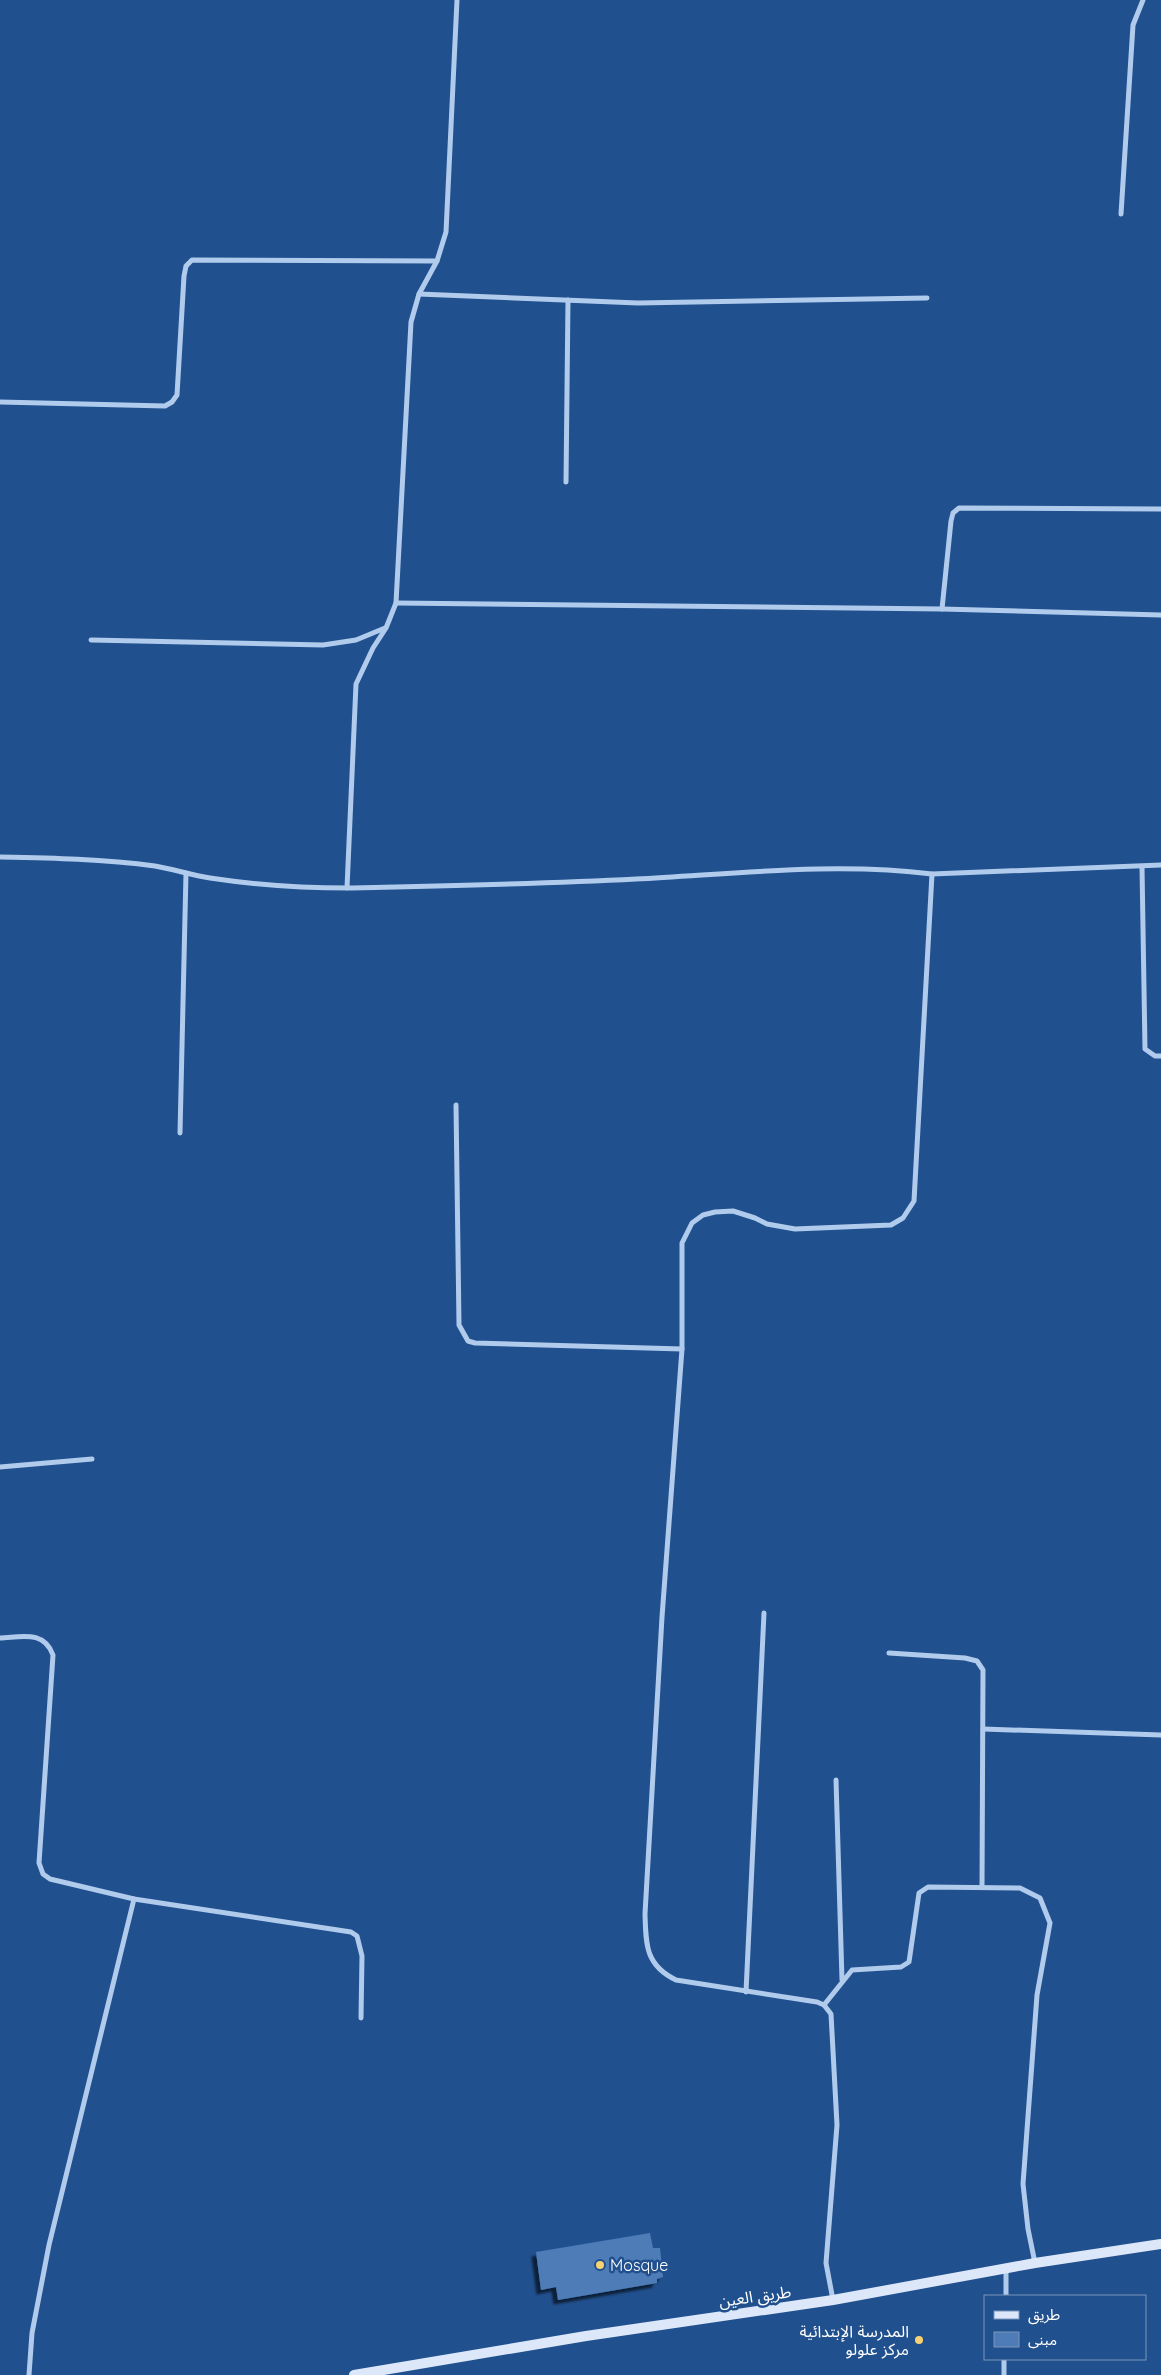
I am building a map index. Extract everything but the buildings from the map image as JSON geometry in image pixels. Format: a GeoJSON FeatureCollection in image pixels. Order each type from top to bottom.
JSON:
{"type":"FeatureCollection","features":[{"type":"Feature","properties":{"kind":"main road","name":"طريق العين"},"geometry":{"type":"LineString","coordinates":[[354,2375],[586,2336],[833,2300],[1035,2263],[1161,2244]]}},
{"type":"Feature","properties":{"kind":"street"},"geometry":{"type":"LineString","coordinates":[[348,888],[356,684],[362,668],[386,628],[396,603],[410,333],[413,310],[419,294],[437,261],[447,220],[457,0]]}},
{"type":"Feature","properties":{"kind":"street"},"geometry":{"type":"LineString","coordinates":[[1121,214],[1133,25],[1143,0]]}},
{"type":"Feature","properties":{"kind":"street"},"geometry":{"type":"LineString","coordinates":[[0,402],[124,407],[165,406],[172,402],[177,395],[184,276],[186,266],[192,260],[437,261]]}},
{"type":"Feature","properties":{"kind":"street"},"geometry":{"type":"LineString","coordinates":[[419,294],[638,302],[927,298]]}},
{"type":"Feature","properties":{"kind":"street"},"geometry":{"type":"LineString","coordinates":[[566,482],[568,300]]}},
{"type":"Feature","properties":{"kind":"street"},"geometry":{"type":"LineString","coordinates":[[942,609],[951,521],[953,513],[959,508],[1161,509]]}},
{"type":"Feature","properties":{"kind":"street"},"geometry":{"type":"LineString","coordinates":[[396,603],[942,609],[1161,615]]}},
{"type":"Feature","properties":{"kind":"street"},"geometry":{"type":"LineString","coordinates":[[91,640],[323,645],[356,640],[386,628]]}},
{"type":"Feature","properties":{"kind":"street"},"geometry":{"type":"LineString","coordinates":[[0,857],[109,861],[208,878],[274,885],[348,888],[628,879],[715,873],[864,869],[932,874],[1161,865]]}},
{"type":"Feature","properties":{"kind":"street"},"geometry":{"type":"LineString","coordinates":[[1142,866],[1145,1049],[1155,1056],[1161,1056]]}},
{"type":"Feature","properties":{"kind":"street"},"geometry":{"type":"LineString","coordinates":[[180,1133],[186,873]]}},
{"type":"Feature","properties":{"kind":"street"},"geometry":{"type":"LineString","coordinates":[[833,2300],[826,2263],[836,2125],[831,2014],[824,2005],[808,2000],[676,1980],[662,1973],[652,1960],[646,1942],[644,1914],[661,1626],[682,1349],[682,1243],[692,1223],[703,1215],[733,1211],[767,1224],[795,1229],[891,1225],[903,1218],[914,1201],[932,874]]}},
{"type":"Feature","properties":{"kind":"street"},"geometry":{"type":"LineString","coordinates":[[456,1105],[459,1325],[461,1332],[468,1340],[476,1344],[682,1349]]}},
{"type":"Feature","properties":{"kind":"street"},"geometry":{"type":"LineString","coordinates":[[0,1467],[92,1459]]}},
{"type":"Feature","properties":{"kind":"street"},"geometry":{"type":"LineString","coordinates":[[746,1992],[764,1614]]}},
{"type":"Feature","properties":{"kind":"street"},"geometry":{"type":"LineString","coordinates":[[0,1638],[39,1638],[49,1645],[53,1655],[40,1869],[50,1879],[134,1899],[351,1932],[357,1936],[362,1956],[361,2018]]}},
{"type":"Feature","properties":{"kind":"street"},"geometry":{"type":"LineString","coordinates":[[889,1653],[965,1658],[977,1661],[984,1670],[982,1887]]}},
{"type":"Feature","properties":{"kind":"street"},"geometry":{"type":"LineString","coordinates":[[983,1729],[1161,1735]]}},
{"type":"Feature","properties":{"kind":"street"},"geometry":{"type":"LineString","coordinates":[[836,1780],[842,1980]]}},
{"type":"Feature","properties":{"kind":"street"},"geometry":{"type":"LineString","coordinates":[[824,2005],[848,1973],[856,1969],[901,1967],[909,1962],[919,1893],[928,1887],[1020,1888],[1040,1898],[1050,1923],[1037,1996],[1023,2184],[1028,2229],[1035,2263]]}},
{"type":"Feature","properties":{"kind":"street"},"geometry":{"type":"LineString","coordinates":[[29,2375],[32,2332],[49,2245],[134,1899]]}},
{"type":"Feature","properties":{"kind":"street"},"geometry":{"type":"LineString","coordinates":[[1006,2268],[1006,2295]]}},
{"type":"Feature","properties":{"kind":"street"},"geometry":{"type":"LineString","coordinates":[[1004,2360],[1004,2375]]}},
{"type":"Feature","properties":{"kind":"place","name":"Mosque"},"geometry":{"type":"Point","coordinates":[600,2265]}},
{"type":"Feature","properties":{"kind":"place","name":"المدرسة الإبتدائية مركز علولو"},"geometry":{"type":"Point","coordinates":[919,2340]}}]}
